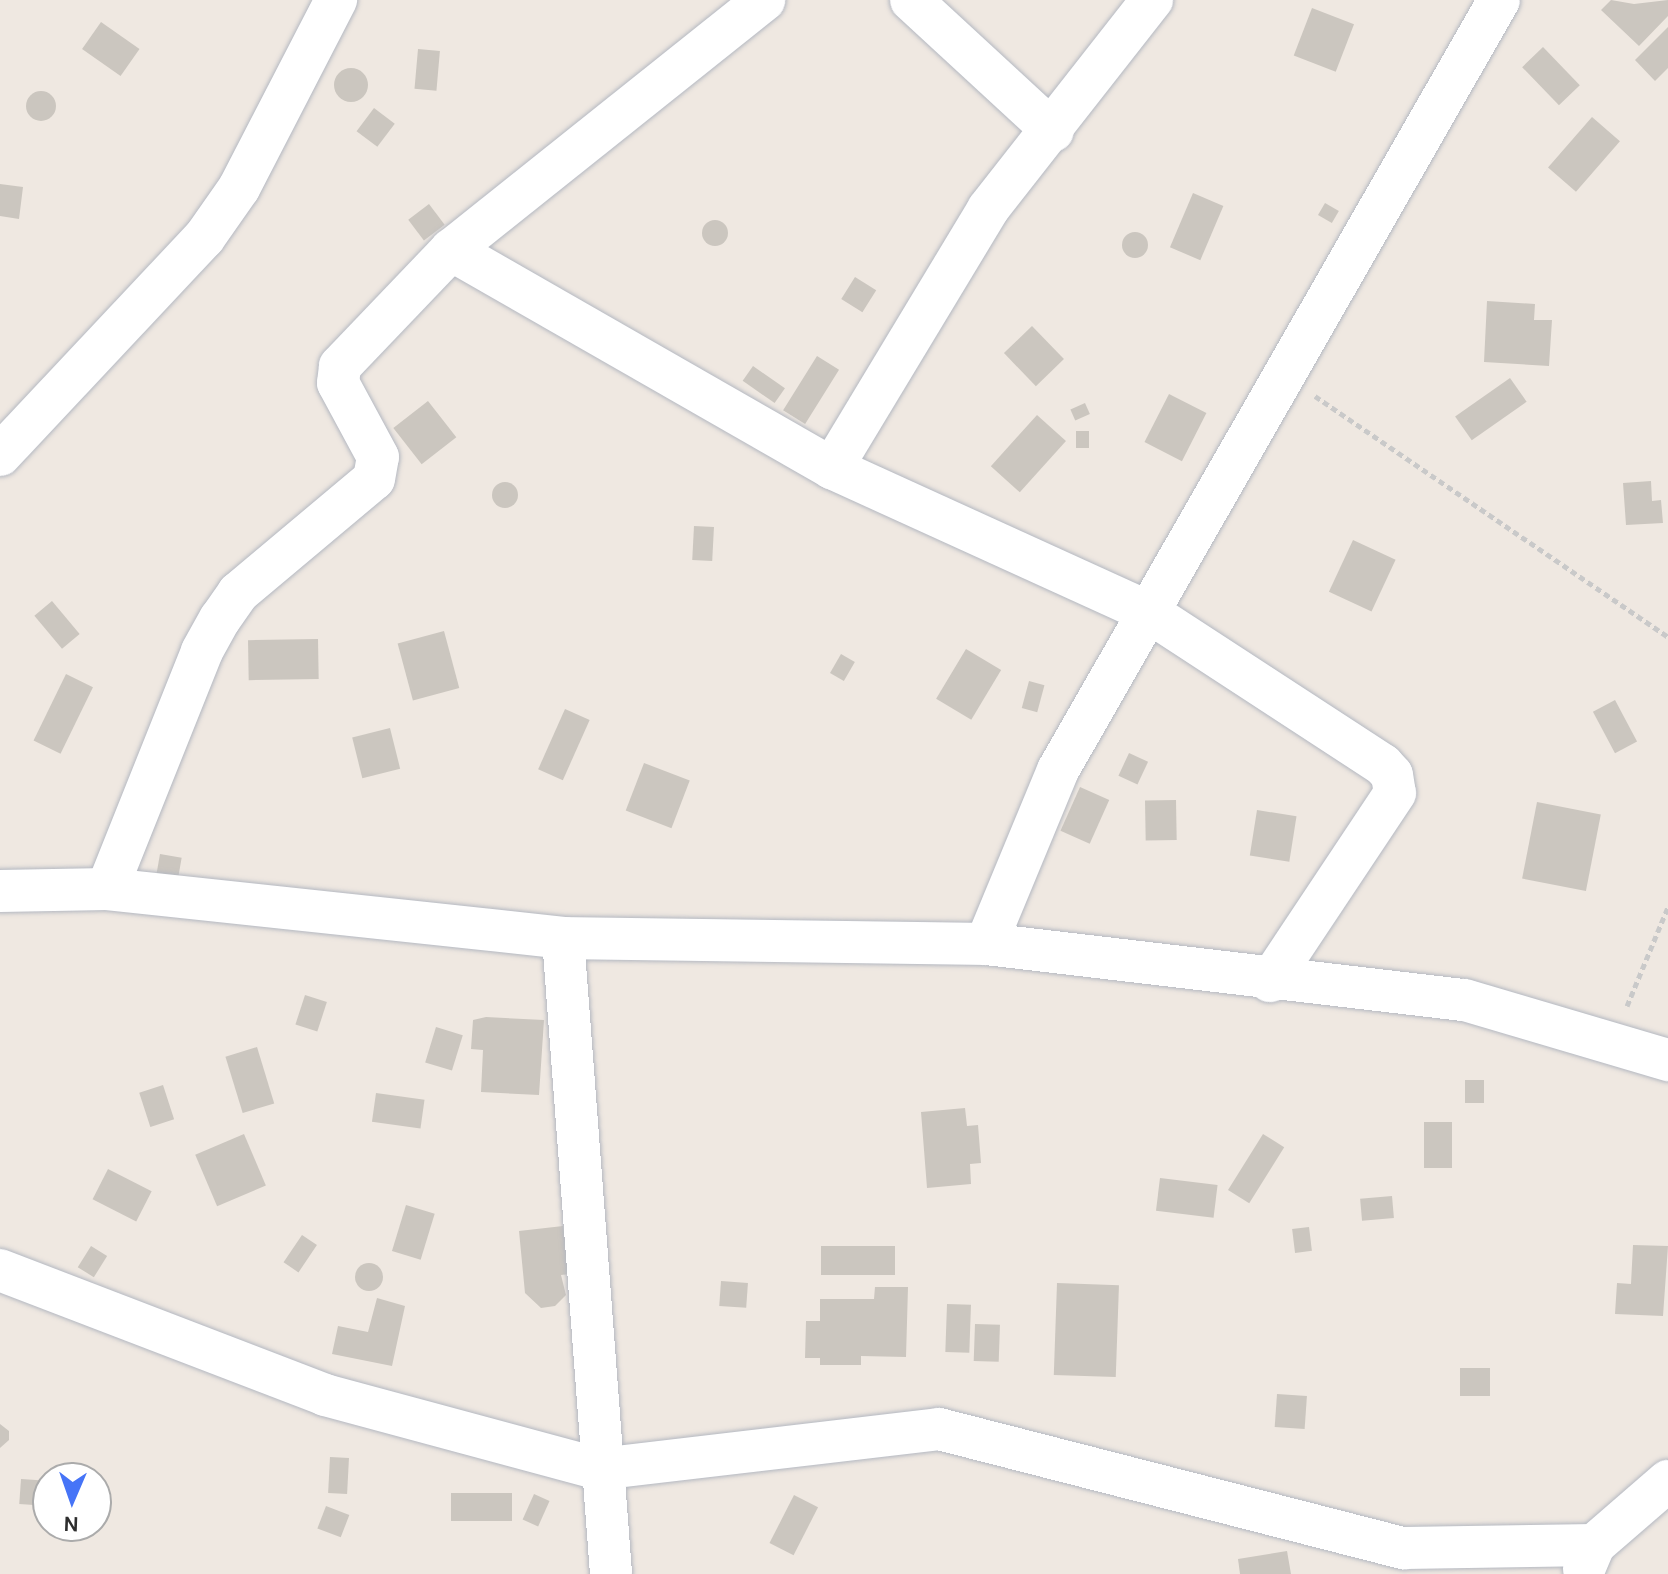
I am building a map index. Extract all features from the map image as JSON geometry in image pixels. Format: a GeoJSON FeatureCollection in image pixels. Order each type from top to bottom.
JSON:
{"type":"FeatureCollection","features":[{"type":"Feature","properties":{"kind":"street"},"geometry":{"type":"LineString","coordinates":[[1,451],[204,238],[239,188],[336,0]]}},
{"type":"Feature","properties":{"kind":"street"},"geometry":{"type":"LineString","coordinates":[[107,889],[202,651],[220,619],[238,593],[374,479],[378,457],[338,383],[340,366],[451,250],[764,0]]}},
{"type":"Feature","properties":{"kind":"street"},"geometry":{"type":"LineString","coordinates":[[911,0],[1053,131]]}},
{"type":"Feature","properties":{"kind":"street"},"geometry":{"type":"LineString","coordinates":[[832,468],[988,209],[1053,131],[1152,0]]}},
{"type":"Feature","properties":{"kind":"street"},"geometry":{"type":"LineString","coordinates":[[986,944],[1058,770],[1499,0]]}},
{"type":"Feature","properties":{"kind":"street"},"geometry":{"type":"LineString","coordinates":[[451,250],[832,468],[1150,613],[1383,765],[1395,786],[1270,981]]}},
{"type":"Feature","properties":{"kind":"street"},"geometry":{"type":"LineString","coordinates":[[0,891],[107,889],[563,938],[986,944],[1270,981],[1465,1000],[1614,1041],[1668,1060]]}},
{"type":"Feature","properties":{"kind":"street"},"geometry":{"type":"LineString","coordinates":[[563,938],[599,1469],[611,1574]]}},
{"type":"Feature","properties":{"kind":"street"},"geometry":{"type":"LineString","coordinates":[[0,1270],[325,1395],[599,1469],[939,1429],[1404,1548],[1588,1559],[1668,1481]]}},
{"type":"Feature","properties":{"kind":"path"},"geometry":{"type":"LineString","coordinates":[[1285,376],[1668,637]]}},
{"type":"Feature","properties":{"kind":"path"},"geometry":{"type":"LineString","coordinates":[[1614,1041],[1668,907]]}},
{"type":"Feature","properties":{"kind":"building"},"geometry":{"type":"Polygon","coordinates":[[[1611,0],[1634,4],[1668,0],[1668,16],[1639,46],[1601,10],[1611,0]]]}},
{"type":"Feature","properties":{"kind":"building"},"geometry":{"type":"Polygon","coordinates":[[[1312,8],[1354,24],[1336,72],[1294,56],[1312,8]]]}},
{"type":"Feature","properties":{"kind":"building"},"geometry":{"type":"Polygon","coordinates":[[[101,22],[140,49],[121,76],[82,49],[101,22]]]}},
{"type":"Feature","properties":{"kind":"building"},"geometry":{"type":"Polygon","coordinates":[[[1668,27],[1668,68],[1655,81],[1635,60],[1668,27]]]}},
{"type":"Feature","properties":{"kind":"building"},"geometry":{"type":"Polygon","coordinates":[[[1543,47],[1580,85],[1559,105],[1522,67],[1543,47]]]}},
{"type":"Feature","properties":{"kind":"building"},"geometry":{"type":"Polygon","coordinates":[[[418,49],[440,51],[436,91],[415,89],[418,49]]]}},
{"type":"Feature","properties":{"kind":"building"},"geometry":{"type":"Polygon","coordinates":[[[351,68],[363,73],[368,85],[363,97],[351,102],[339,97],[334,85],[339,73],[351,68]]]}},
{"type":"Feature","properties":{"kind":"building"},"geometry":{"type":"Polygon","coordinates":[[[41,91],[52,95],[56,106],[52,117],[41,121],[30,117],[26,106],[30,95],[41,91]]]}},
{"type":"Feature","properties":{"kind":"building"},"geometry":{"type":"Polygon","coordinates":[[[374,108],[395,124],[377,147],[357,131],[374,108]]]}},
{"type":"Feature","properties":{"kind":"building"},"geometry":{"type":"Polygon","coordinates":[[[1592,117],[1620,141],[1576,192],[1548,168],[1592,117]]]}},
{"type":"Feature","properties":{"kind":"building"},"geometry":{"type":"Polygon","coordinates":[[[0,184],[23,187],[19,219],[0,216],[0,184]]]}},
{"type":"Feature","properties":{"kind":"building"},"geometry":{"type":"Polygon","coordinates":[[[1193,193],[1223,206],[1200,260],[1170,247],[1193,193]]]}},
{"type":"Feature","properties":{"kind":"building"},"geometry":{"type":"Polygon","coordinates":[[[1325,203],[1339,211],[1332,223],[1318,215],[1325,203]]]}},
{"type":"Feature","properties":{"kind":"building"},"geometry":{"type":"Polygon","coordinates":[[[429,204],[445,225],[424,240],[408,220],[429,204]]]}},
{"type":"Feature","properties":{"kind":"building"},"geometry":{"type":"Polygon","coordinates":[[[715,220],[724,224],[728,233],[724,242],[715,246],[706,242],[702,233],[706,224],[715,220]]]}},
{"type":"Feature","properties":{"kind":"building"},"geometry":{"type":"Polygon","coordinates":[[[1135,232],[1144,236],[1148,245],[1144,254],[1135,258],[1126,254],[1122,245],[1126,236],[1135,232]]]}},
{"type":"Feature","properties":{"kind":"building"},"geometry":{"type":"Polygon","coordinates":[[[855,277],[876,290],[862,312],[841,299],[855,277]]]}},
{"type":"Feature","properties":{"kind":"building"},"geometry":{"type":"Polygon","coordinates":[[[1487,301],[1535,304],[1534,320],[1552,320],[1549,366],[1484,362],[1487,301]]]}},
{"type":"Feature","properties":{"kind":"building"},"geometry":{"type":"Polygon","coordinates":[[[1032,326],[1064,359],[1036,386],[1004,353],[1032,326]]]}},
{"type":"Feature","properties":{"kind":"building"},"geometry":{"type":"Polygon","coordinates":[[[817,356],[839,370],[805,424],[783,410],[817,356]]]}},
{"type":"Feature","properties":{"kind":"building"},"geometry":{"type":"Polygon","coordinates":[[[753,366],[785,388],[775,403],[743,381],[753,366]]]}},
{"type":"Feature","properties":{"kind":"building"},"geometry":{"type":"Polygon","coordinates":[[[1510,378],[1527,402],[1472,440],[1455,416],[1510,378]]]}},
{"type":"Feature","properties":{"kind":"building"},"geometry":{"type":"Polygon","coordinates":[[[1169,394],[1206,413],[1182,461],[1144,442],[1169,394]]]}},
{"type":"Feature","properties":{"kind":"building"},"geometry":{"type":"Polygon","coordinates":[[[428,401],[456,437],[422,464],[393,428],[428,401]]]}},
{"type":"Feature","properties":{"kind":"building"},"geometry":{"type":"Polygon","coordinates":[[[1085,403],[1090,414],[1075,420],[1070,410],[1085,403]]]}},
{"type":"Feature","properties":{"kind":"building"},"geometry":{"type":"Polygon","coordinates":[[[1037,415],[1066,441],[1020,492],[991,466],[1037,415]]]}},
{"type":"Feature","properties":{"kind":"building"},"geometry":{"type":"Polygon","coordinates":[[[1076,431],[1089,431],[1089,448],[1076,448],[1076,431]]]}},
{"type":"Feature","properties":{"kind":"building"},"geometry":{"type":"Polygon","coordinates":[[[1651,481],[1652,501],[1661,500],[1663,523],[1626,525],[1623,483],[1651,481]]]}},
{"type":"Feature","properties":{"kind":"building"},"geometry":{"type":"Polygon","coordinates":[[[505,482],[514,486],[518,495],[514,504],[505,508],[496,504],[492,495],[496,486],[505,482]]]}},
{"type":"Feature","properties":{"kind":"building"},"geometry":{"type":"Polygon","coordinates":[[[694,526],[714,527],[712,561],[692,560],[694,526]]]}},
{"type":"Feature","properties":{"kind":"building"},"geometry":{"type":"Polygon","coordinates":[[[1353,540],[1396,560],[1372,612],[1329,592],[1353,540]]]}},
{"type":"Feature","properties":{"kind":"building"},"geometry":{"type":"Polygon","coordinates":[[[52,601],[80,634],[62,649],[34,616],[52,601]]]}},
{"type":"Feature","properties":{"kind":"building"},"geometry":{"type":"Polygon","coordinates":[[[444,631],[459,688],[413,700],[398,643],[444,631]]]}},
{"type":"Feature","properties":{"kind":"building"},"geometry":{"type":"Polygon","coordinates":[[[318,639],[319,679],[249,680],[248,640],[318,639]]]}},
{"type":"Feature","properties":{"kind":"building"},"geometry":{"type":"Polygon","coordinates":[[[966,649],[1001,670],[971,720],[936,699],[966,649]]]}},
{"type":"Feature","properties":{"kind":"building"},"geometry":{"type":"Polygon","coordinates":[[[841,654],[855,662],[844,681],[830,673],[841,654]]]}},
{"type":"Feature","properties":{"kind":"building"},"geometry":{"type":"Polygon","coordinates":[[[66,674],[93,687],[61,754],[34,741],[66,674]]]}},
{"type":"Feature","properties":{"kind":"building"},"geometry":{"type":"Polygon","coordinates":[[[1029,681],[1044,685],[1037,712],[1022,708],[1029,681]]]}},
{"type":"Feature","properties":{"kind":"building"},"geometry":{"type":"Polygon","coordinates":[[[1615,700],[1637,741],[1615,753],[1593,712],[1615,700]]]}},
{"type":"Feature","properties":{"kind":"building"},"geometry":{"type":"Polygon","coordinates":[[[565,709],[590,720],[563,780],[538,769],[565,709]]]}},
{"type":"Feature","properties":{"kind":"building"},"geometry":{"type":"Polygon","coordinates":[[[390,728],[400,769],[362,778],[352,737],[390,728]]]}},
{"type":"Feature","properties":{"kind":"building"},"geometry":{"type":"Polygon","coordinates":[[[1129,753],[1148,762],[1137,785],[1118,776],[1129,753]]]}},
{"type":"Feature","properties":{"kind":"building"},"geometry":{"type":"Polygon","coordinates":[[[644,763],[690,781],[671,828],[626,811],[644,763]]]}},
{"type":"Feature","properties":{"kind":"building"},"geometry":{"type":"Polygon","coordinates":[[[1080,787],[1109,800],[1090,844],[1060,831],[1080,787]]]}},
{"type":"Feature","properties":{"kind":"building"},"geometry":{"type":"Polygon","coordinates":[[[1176,800],[1177,840],[1146,841],[1145,801],[1176,800]]]}},
{"type":"Feature","properties":{"kind":"building"},"geometry":{"type":"Polygon","coordinates":[[[1537,802],[1601,814],[1586,891],[1522,879],[1537,802]]]}},
{"type":"Feature","properties":{"kind":"building"},"geometry":{"type":"Polygon","coordinates":[[[1257,810],[1297,816],[1289,862],[1250,855],[1257,810]]]}},
{"type":"Feature","properties":{"kind":"building"},"geometry":{"type":"Polygon","coordinates":[[[160,854],[182,858],[178,880],[156,877],[160,854]]]}},
{"type":"Feature","properties":{"kind":"building"},"geometry":{"type":"Polygon","coordinates":[[[305,995],[327,1002],[317,1032],[295,1024],[305,995]]]}},
{"type":"Feature","properties":{"kind":"building"},"geometry":{"type":"Polygon","coordinates":[[[486,1017],[544,1020],[539,1095],[481,1092],[483,1050],[471,1049],[473,1020],[486,1017]]]}},
{"type":"Feature","properties":{"kind":"building"},"geometry":{"type":"Polygon","coordinates":[[[436,1027],[463,1035],[452,1071],[425,1062],[436,1027]]]}},
{"type":"Feature","properties":{"kind":"building"},"geometry":{"type":"Polygon","coordinates":[[[257,1047],[274,1103],[243,1113],[225,1057],[257,1047]]]}},
{"type":"Feature","properties":{"kind":"building"},"geometry":{"type":"Polygon","coordinates":[[[1465,1080],[1484,1080],[1484,1103],[1465,1103],[1465,1080]]]}},
{"type":"Feature","properties":{"kind":"building"},"geometry":{"type":"Polygon","coordinates":[[[163,1085],[174,1119],[150,1127],[139,1093],[163,1085]]]}},
{"type":"Feature","properties":{"kind":"building"},"geometry":{"type":"Polygon","coordinates":[[[376,1093],[425,1100],[420,1129],[372,1122],[376,1093]]]}},
{"type":"Feature","properties":{"kind":"building"},"geometry":{"type":"Polygon","coordinates":[[[965,1108],[967,1126],[978,1125],[981,1163],[970,1164],[971,1184],[927,1188],[921,1112],[965,1108]]]}},
{"type":"Feature","properties":{"kind":"building"},"geometry":{"type":"Polygon","coordinates":[[[1424,1122],[1452,1122],[1452,1168],[1424,1168],[1424,1122]]]}},
{"type":"Feature","properties":{"kind":"building"},"geometry":{"type":"Polygon","coordinates":[[[244,1134],[266,1186],[217,1206],[195,1155],[244,1134]]]}},
{"type":"Feature","properties":{"kind":"building"},"geometry":{"type":"Polygon","coordinates":[[[1263,1134],[1284,1147],[1249,1203],[1228,1190],[1263,1134]]]}},
{"type":"Feature","properties":{"kind":"building"},"geometry":{"type":"Polygon","coordinates":[[[108,1169],[152,1191],[136,1222],[93,1199],[108,1169]]]}},
{"type":"Feature","properties":{"kind":"building"},"geometry":{"type":"Polygon","coordinates":[[[1160,1178],[1218,1185],[1214,1218],[1156,1211],[1160,1178]]]}},
{"type":"Feature","properties":{"kind":"building"},"geometry":{"type":"Polygon","coordinates":[[[1392,1196],[1394,1218],[1362,1221],[1360,1199],[1392,1196]]]}},
{"type":"Feature","properties":{"kind":"building"},"geometry":{"type":"Polygon","coordinates":[[[406,1205],[435,1214],[421,1260],[392,1251],[406,1205]]]}},
{"type":"Feature","properties":{"kind":"building"},"geometry":{"type":"Polygon","coordinates":[[[563,1226],[570,1274],[561,1275],[566,1295],[555,1306],[541,1308],[525,1293],[519,1231],[563,1226]]]}},
{"type":"Feature","properties":{"kind":"building"},"geometry":{"type":"Polygon","coordinates":[[[1309,1227],[1312,1251],[1295,1253],[1292,1229],[1309,1227]]]}},
{"type":"Feature","properties":{"kind":"building"},"geometry":{"type":"Polygon","coordinates":[[[302,1235],[317,1245],[298,1272],[284,1262],[302,1235]]]}},
{"type":"Feature","properties":{"kind":"building"},"geometry":{"type":"Polygon","coordinates":[[[1633,1245],[1668,1246],[1663,1316],[1615,1314],[1617,1283],[1631,1284],[1633,1245]]]}},
{"type":"Feature","properties":{"kind":"building"},"geometry":{"type":"Polygon","coordinates":[[[91,1246],[107,1256],[94,1277],[78,1267],[91,1246]]]}},
{"type":"Feature","properties":{"kind":"building"},"geometry":{"type":"Polygon","coordinates":[[[821,1246],[895,1246],[895,1275],[821,1275],[821,1246]]]}},
{"type":"Feature","properties":{"kind":"building"},"geometry":{"type":"Polygon","coordinates":[[[369,1263],[379,1267],[383,1277],[379,1287],[369,1291],[359,1287],[355,1277],[359,1267],[369,1263]]]}},
{"type":"Feature","properties":{"kind":"building"},"geometry":{"type":"Polygon","coordinates":[[[721,1281],[748,1283],[746,1308],[719,1306],[721,1281]]]}},
{"type":"Feature","properties":{"kind":"building"},"geometry":{"type":"Polygon","coordinates":[[[1057,1283],[1119,1285],[1116,1377],[1054,1375],[1057,1283]]]}},
{"type":"Feature","properties":{"kind":"building"},"geometry":{"type":"Polygon","coordinates":[[[875,1287],[908,1287],[906,1357],[861,1356],[861,1365],[820,1365],[820,1358],[805,1358],[806,1321],[820,1321],[820,1299],[874,1299],[875,1287]]]}},
{"type":"Feature","properties":{"kind":"building"},"geometry":{"type":"Polygon","coordinates":[[[377,1298],[405,1306],[392,1366],[332,1354],[338,1326],[368,1332],[377,1298]]]}},
{"type":"Feature","properties":{"kind":"building"},"geometry":{"type":"Polygon","coordinates":[[[947,1304],[971,1305],[969,1353],[945,1352],[947,1304]]]}},
{"type":"Feature","properties":{"kind":"building"},"geometry":{"type":"Polygon","coordinates":[[[975,1324],[1000,1325],[999,1362],[974,1361],[975,1324]]]}},
{"type":"Feature","properties":{"kind":"building"},"geometry":{"type":"Polygon","coordinates":[[[1460,1368],[1490,1368],[1490,1396],[1460,1396],[1460,1368]]]}},
{"type":"Feature","properties":{"kind":"building"},"geometry":{"type":"Polygon","coordinates":[[[1277,1394],[1307,1396],[1305,1429],[1275,1427],[1277,1394]]]}},
{"type":"Feature","properties":{"kind":"building"},"geometry":{"type":"Polygon","coordinates":[[[0,1424],[9,1431],[9,1440],[0,1448],[0,1424]]]}},
{"type":"Feature","properties":{"kind":"building"},"geometry":{"type":"Polygon","coordinates":[[[330,1457],[349,1458],[347,1494],[328,1493],[330,1457]]]}},
{"type":"Feature","properties":{"kind":"building"},"geometry":{"type":"Polygon","coordinates":[[[21,1479],[32,1480],[32,1505],[19,1504],[21,1479]]]}},
{"type":"Feature","properties":{"kind":"building"},"geometry":{"type":"Polygon","coordinates":[[[451,1493],[512,1493],[512,1521],[451,1521],[451,1493]]]}},
{"type":"Feature","properties":{"kind":"building"},"geometry":{"type":"Polygon","coordinates":[[[534,1494],[550,1501],[538,1526],[523,1520],[534,1494]]]}},
{"type":"Feature","properties":{"kind":"building"},"geometry":{"type":"Polygon","coordinates":[[[794,1495],[818,1507],[794,1555],[769,1543],[794,1495]]]}},
{"type":"Feature","properties":{"kind":"building"},"geometry":{"type":"Polygon","coordinates":[[[326,1506],[349,1515],[341,1537],[317,1528],[326,1506]]]}},
{"type":"Feature","properties":{"kind":"building"},"geometry":{"type":"Polygon","coordinates":[[[1287,1551],[1291,1574],[1240,1574],[1238,1559],[1287,1551]]]}}]}
